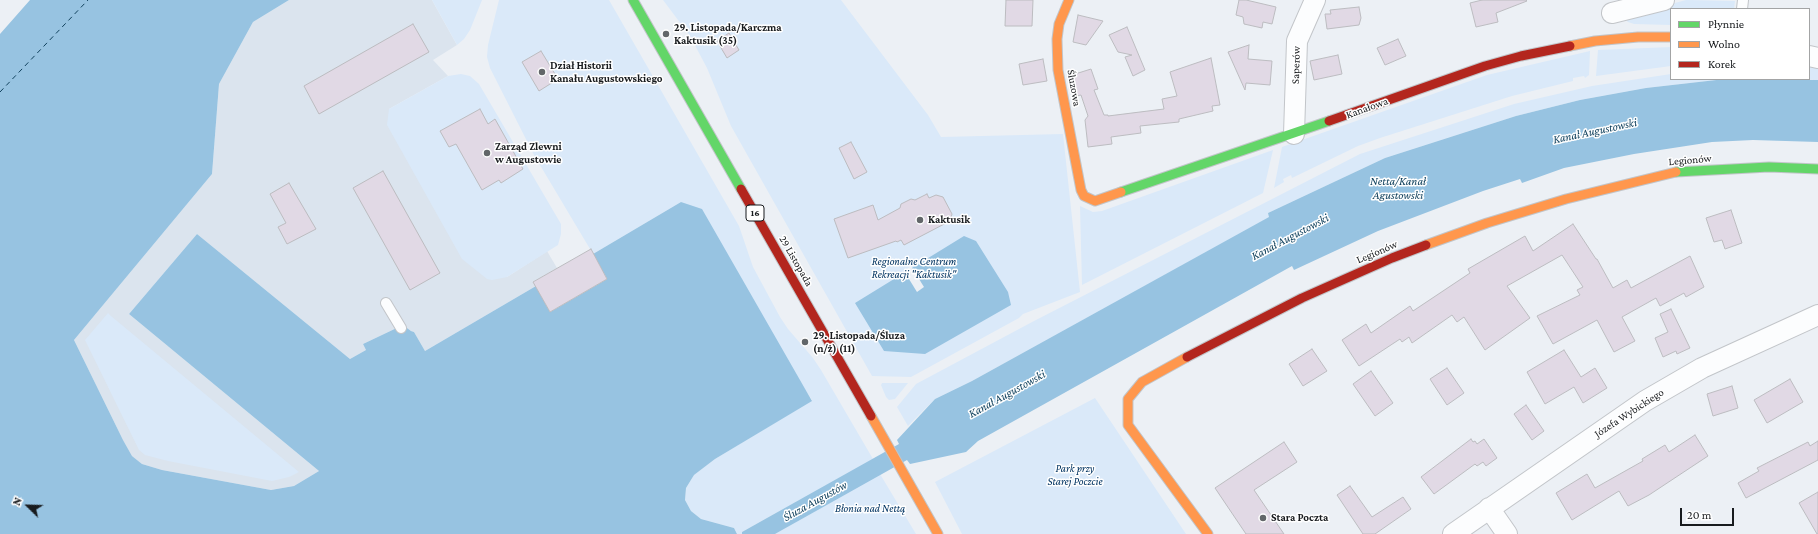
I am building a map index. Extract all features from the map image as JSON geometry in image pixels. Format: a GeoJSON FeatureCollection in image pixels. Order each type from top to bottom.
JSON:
{"type":"FeatureCollection","features":[{"type":"Feature","properties":{"kind":"street","name":"29 Listopada"},"geometry":{"type":"LineString","coordinates":[[633,0],[938,534]]}},
{"type":"Feature","properties":{"kind":"street","name":"Śluzowa"},"geometry":{"type":"LineString","coordinates":[[1069,0],[1059,24],[1057,55],[1058,70],[1080,182]]}},
{"type":"Feature","properties":{"kind":"street","name":"Saperów"},"geometry":{"type":"LineString","coordinates":[[1294,134],[1297,41],[1315,0]]}},
{"type":"Feature","properties":{"kind":"street"},"geometry":{"type":"LineString","coordinates":[[1613,39],[1611,6],[1664,0]]}},
{"type":"Feature","properties":{"kind":"street","name":"Kanałowa"},"geometry":{"type":"LineString","coordinates":[[1080,182],[1081,190],[1084,196],[1095,201],[1101,200],[1294,134],[1485,66],[1557,48],[1613,39],[1638,37],[1670,38]]}},
{"type":"Feature","properties":{"kind":"street","name":"Legionów"},"geometry":{"type":"LineString","coordinates":[[1208,534],[1128,425],[1128,398],[1142,382],[1209,345],[1302,298],[1392,258],[1487,223],[1566,199],[1673,172],[1769,167],[1818,168]]}},
{"type":"Feature","properties":{"kind":"street","name":"Józefa Wybickiego"},"geometry":{"type":"LineString","coordinates":[[1453,534],[1644,401],[1702,368],[1818,316]]}},
{"type":"Feature","properties":{"kind":"street"},"geometry":{"type":"LineString","coordinates":[[1489,508],[1507,534]]}},
{"type":"Feature","properties":{"kind":"lane"},"geometry":{"type":"LineString","coordinates":[[386,303],[401,328]]}},
{"type":"Feature","properties":{"kind":"shaded area"},"geometry":{"type":"Polygon","coordinates":[[[289,0],[432,0],[457,45],[433,60],[448,76],[389,109],[507,277],[547,251],[557,268],[533,282],[536,286],[425,351],[414,332],[403,325],[363,344],[366,350],[350,359],[197,234],[129,314],[319,471],[294,486],[271,490],[162,470],[142,464],[132,456],[123,440],[74,340],[212,174],[219,84],[253,22],[289,0]]]}},
{"type":"Feature","properties":{"kind":"green space"},"geometry":{"type":"Polygon","coordinates":[[[432,0],[482,0],[470,30],[464,39],[457,45],[432,0]]]}},
{"type":"Feature","properties":{"kind":"green space"},"geometry":{"type":"Polygon","coordinates":[[[499,0],[609,0],[739,226],[753,267],[780,317],[821,370],[873,459],[742,532],[742,534],[737,534],[734,528],[701,519],[691,511],[685,500],[686,488],[694,475],[715,459],[812,400],[681,202],[593,254],[534,155],[490,68],[487,57],[488,45],[499,0]]]}},
{"type":"Feature","properties":{"kind":"green space","name":"Regionalne Centrum Rekreacji \"Kaktusik\""},"geometry":{"type":"Polygon","coordinates":[[[663,0],[841,0],[928,115],[941,137],[1063,134],[1080,292],[1023,314],[1019,318],[911,377],[872,376],[731,126],[707,68],[690,36],[663,0]]]}},
{"type":"Feature","properties":{"kind":"green space"},"geometry":{"type":"Polygon","coordinates":[[[1686,0],[1735,1],[1734,8],[1670,8],[1670,25],[1634,24],[1628,22],[1623,17],[1686,0]]]}},
{"type":"Feature","properties":{"kind":"green space"},"geometry":{"type":"Polygon","coordinates":[[[1670,47],[1670,66],[1596,76],[1598,50],[1670,47]]]}},
{"type":"Feature","properties":{"kind":"green space"},"geometry":{"type":"Polygon","coordinates":[[[1590,51],[1589,75],[1585,78],[1584,76],[1573,78],[1573,81],[1512,96],[1380,138],[1358,146],[1292,178],[1291,175],[1283,179],[1284,182],[1274,188],[1282,147],[1487,75],[1590,51]]]}},
{"type":"Feature","properties":{"kind":"green space"},"geometry":{"type":"Polygon","coordinates":[[[1810,65],[1818,66],[1818,80],[1810,80],[1810,65]]]}},
{"type":"Feature","properties":{"kind":"green space"},"geometry":{"type":"Polygon","coordinates":[[[461,74],[470,76],[479,84],[561,224],[561,234],[558,245],[507,277],[492,280],[487,279],[462,259],[387,125],[389,109],[448,76],[461,74]]]}},
{"type":"Feature","properties":{"kind":"green space"},"geometry":{"type":"Polygon","coordinates":[[[1670,74],[1670,80],[1716,80],[1646,88],[1580,100],[1516,116],[1385,158],[1268,213],[1270,217],[972,381],[935,399],[908,426],[897,407],[916,384],[1034,321],[1360,154],[1514,104],[1592,86],[1670,74]]]}},
{"type":"Feature","properties":{"kind":"green space"},"geometry":{"type":"Polygon","coordinates":[[[1273,150],[1263,193],[1082,285],[1080,206],[1093,212],[1102,211],[1273,150]]]}},
{"type":"Feature","properties":{"kind":"green space"},"geometry":{"type":"Polygon","coordinates":[[[108,313],[299,472],[289,477],[272,481],[168,461],[145,455],[139,450],[85,340],[108,313]]]}},
{"type":"Feature","properties":{"kind":"green space"},"geometry":{"type":"Polygon","coordinates":[[[882,383],[908,383],[895,399],[889,400],[886,397],[881,385],[882,383]]]}},
{"type":"Feature","properties":{"kind":"green space","name":"Park przy Starej Poczcie"},"geometry":{"type":"Polygon","coordinates":[[[1095,398],[1186,534],[962,534],[935,482],[1095,398]]]}},
{"type":"Feature","properties":{"kind":"green space","name":"Błonia nad Nettą"},"geometry":{"type":"Polygon","coordinates":[[[880,474],[916,534],[775,534],[880,474]]]}},
{"type":"Feature","properties":{"kind":"water"},"geometry":{"type":"Polygon","coordinates":[[[30,0],[289,0],[253,22],[219,84],[212,174],[74,340],[123,440],[132,456],[142,464],[162,470],[271,490],[294,486],[319,471],[129,314],[197,234],[350,359],[366,350],[363,344],[403,325],[414,332],[425,351],[536,286],[550,312],[607,279],[593,254],[681,202],[702,209],[812,401],[715,459],[694,475],[686,488],[685,500],[691,511],[701,519],[734,528],[737,534],[0,534],[0,34],[30,0]]]}},
{"type":"Feature","properties":{"kind":"water","name":"Netta/Kanał Agustowski"},"geometry":{"type":"Polygon","coordinates":[[[1716,80],[1818,80],[1818,142],[1753,140],[1712,142],[1634,154],[1564,168],[1522,183],[1520,179],[1483,191],[1378,231],[1294,270],[1292,266],[978,441],[966,452],[910,464],[907,460],[775,534],[742,534],[742,532],[899,444],[897,440],[935,399],[972,381],[1269,217],[1268,213],[1385,158],[1516,116],[1580,100],[1646,88],[1716,80]]]}},
{"type":"Feature","properties":{"kind":"water"},"geometry":{"type":"Polygon","coordinates":[[[964,236],[976,241],[1008,292],[1011,305],[925,354],[884,351],[855,303],[964,236]]]}},
{"type":"Feature","properties":{"kind":"pier"},"geometry":{"type":"Polygon","coordinates":[[[911,266],[924,287],[917,292],[904,271],[911,266]]]}},
{"type":"Feature","properties":{"kind":"building"},"geometry":{"type":"Polygon","coordinates":[[[1006,0],[1033,0],[1032,26],[1005,26],[1006,0]]]}},
{"type":"Feature","properties":{"kind":"building"},"geometry":{"type":"Polygon","coordinates":[[[1239,0],[1246,0],[1276,7],[1272,24],[1263,22],[1262,28],[1244,24],[1243,17],[1236,15],[1239,0]]]}},
{"type":"Feature","properties":{"kind":"building"},"geometry":{"type":"Polygon","coordinates":[[[1482,0],[1527,1],[1496,13],[1498,22],[1476,27],[1470,3],[1482,0]]]}},
{"type":"Feature","properties":{"kind":"building"},"geometry":{"type":"Polygon","coordinates":[[[1359,7],[1361,18],[1359,25],[1327,29],[1325,14],[1331,14],[1330,10],[1359,7]]]}},
{"type":"Feature","properties":{"kind":"building"},"geometry":{"type":"Polygon","coordinates":[[[1078,15],[1103,21],[1086,45],[1073,42],[1078,15]]]}},
{"type":"Feature","properties":{"kind":"building"},"geometry":{"type":"Polygon","coordinates":[[[413,24],[429,52],[319,114],[304,86],[413,24]]]}},
{"type":"Feature","properties":{"kind":"building"},"geometry":{"type":"Polygon","coordinates":[[[1127,27],[1145,70],[1133,76],[1125,57],[1132,55],[1118,52],[1109,35],[1127,27]]]}},
{"type":"Feature","properties":{"kind":"building"},"geometry":{"type":"Polygon","coordinates":[[[729,33],[739,50],[727,58],[717,41],[729,33]]]}},
{"type":"Feature","properties":{"kind":"building"},"geometry":{"type":"Polygon","coordinates":[[[1398,39],[1406,56],[1385,65],[1377,48],[1398,39]]]}},
{"type":"Feature","properties":{"kind":"building"},"geometry":{"type":"Polygon","coordinates":[[[1249,45],[1248,59],[1272,61],[1270,85],[1246,83],[1245,90],[1228,52],[1249,45]]]}},
{"type":"Feature","properties":{"kind":"building"},"geometry":{"type":"Polygon","coordinates":[[[541,51],[558,79],[539,91],[522,62],[541,51]]]}},
{"type":"Feature","properties":{"kind":"building"},"geometry":{"type":"Polygon","coordinates":[[[1338,55],[1342,74],[1314,80],[1310,61],[1338,55]]]}},
{"type":"Feature","properties":{"kind":"building"},"geometry":{"type":"Polygon","coordinates":[[[1211,58],[1220,105],[1212,106],[1213,111],[1179,119],[1179,122],[1140,126],[1141,133],[1111,137],[1112,144],[1088,147],[1085,120],[1088,116],[1081,95],[1077,96],[1072,75],[1091,69],[1098,89],[1094,90],[1104,115],[1108,116],[1164,109],[1162,99],[1177,96],[1170,72],[1211,58]]]}},
{"type":"Feature","properties":{"kind":"building"},"geometry":{"type":"Polygon","coordinates":[[[1043,59],[1047,81],[1023,85],[1019,64],[1043,59]]]}},
{"type":"Feature","properties":{"kind":"building"},"geometry":{"type":"Polygon","coordinates":[[[480,109],[488,124],[495,119],[523,169],[501,183],[499,180],[482,190],[456,144],[449,147],[440,131],[480,109]]]}},
{"type":"Feature","properties":{"kind":"building"},"geometry":{"type":"Polygon","coordinates":[[[851,142],[867,172],[854,179],[839,148],[851,142]]]}},
{"type":"Feature","properties":{"kind":"building"},"geometry":{"type":"Polygon","coordinates":[[[383,171],[440,273],[410,290],[353,188],[383,171]]]}},
{"type":"Feature","properties":{"kind":"building"},"geometry":{"type":"Polygon","coordinates":[[[289,183],[316,229],[287,244],[278,227],[286,223],[270,194],[289,183]]]}},
{"type":"Feature","properties":{"kind":"building"},"geometry":{"type":"Polygon","coordinates":[[[927,194],[929,198],[936,195],[943,197],[952,214],[950,221],[904,245],[901,240],[896,241],[848,258],[834,219],[873,205],[878,220],[900,208],[901,204],[911,199],[915,200],[927,194]]]}},
{"type":"Feature","properties":{"kind":"building"},"geometry":{"type":"Polygon","coordinates":[[[1731,210],[1742,243],[1725,249],[1722,240],[1714,242],[1706,218],[1731,210]]]}},
{"type":"Feature","properties":{"kind":"building"},"geometry":{"type":"Polygon","coordinates":[[[1573,224],[1597,259],[1613,288],[1627,280],[1631,288],[1690,256],[1704,287],[1686,297],[1684,293],[1660,306],[1656,298],[1622,317],[1635,341],[1614,352],[1597,320],[1553,344],[1537,316],[1580,295],[1577,290],[1583,287],[1562,255],[1507,286],[1530,318],[1485,350],[1464,317],[1457,322],[1452,315],[1412,343],[1409,337],[1402,342],[1400,339],[1359,366],[1342,340],[1366,324],[1371,333],[1410,306],[1413,311],[1470,273],[1468,269],[1525,236],[1533,251],[1573,224]]]}},
{"type":"Feature","properties":{"kind":"building"},"geometry":{"type":"Polygon","coordinates":[[[591,249],[607,279],[550,312],[533,282],[591,249]]]}},
{"type":"Feature","properties":{"kind":"building"},"geometry":{"type":"Polygon","coordinates":[[[1671,309],[1690,348],[1677,354],[1676,351],[1663,357],[1655,338],[1668,332],[1660,314],[1671,309]]]}},
{"type":"Feature","properties":{"kind":"building"},"geometry":{"type":"Polygon","coordinates":[[[1312,349],[1327,371],[1303,386],[1289,364],[1312,349]]]}},
{"type":"Feature","properties":{"kind":"building"},"geometry":{"type":"Polygon","coordinates":[[[1564,350],[1581,377],[1595,368],[1607,388],[1583,403],[1574,387],[1545,404],[1527,372],[1564,350]]]}},
{"type":"Feature","properties":{"kind":"building"},"geometry":{"type":"Polygon","coordinates":[[[1447,368],[1464,393],[1447,405],[1430,379],[1447,368]]]}},
{"type":"Feature","properties":{"kind":"building"},"geometry":{"type":"Polygon","coordinates":[[[1371,371],[1393,403],[1375,416],[1353,384],[1371,371]]]}},
{"type":"Feature","properties":{"kind":"building"},"geometry":{"type":"Polygon","coordinates":[[[1790,379],[1803,402],[1767,423],[1754,400],[1790,379]]]}},
{"type":"Feature","properties":{"kind":"building"},"geometry":{"type":"Polygon","coordinates":[[[1732,386],[1738,408],[1713,416],[1707,394],[1732,386]]]}},
{"type":"Feature","properties":{"kind":"building"},"geometry":{"type":"Polygon","coordinates":[[[1526,405],[1544,431],[1532,440],[1514,414],[1526,405]]]}},
{"type":"Feature","properties":{"kind":"building"},"geometry":{"type":"Polygon","coordinates":[[[1695,435],[1708,456],[1649,495],[1628,506],[1619,491],[1572,520],[1556,493],[1587,474],[1595,488],[1643,461],[1642,459],[1665,445],[1669,452],[1695,435]]]}},
{"type":"Feature","properties":{"kind":"building"},"geometry":{"type":"Polygon","coordinates":[[[1471,439],[1477,444],[1484,439],[1497,458],[1486,466],[1483,462],[1477,466],[1475,464],[1434,494],[1421,477],[1471,439]]]}},
{"type":"Feature","properties":{"kind":"building"},"geometry":{"type":"Polygon","coordinates":[[[1818,441],[1818,460],[1746,498],[1738,483],[1759,471],[1757,468],[1808,442],[1810,446],[1818,441]]]}},
{"type":"Feature","properties":{"kind":"building"},"geometry":{"type":"Polygon","coordinates":[[[1284,442],[1297,462],[1254,490],[1284,534],[1246,534],[1215,488],[1284,442]]]}},
{"type":"Feature","properties":{"kind":"building"},"geometry":{"type":"Polygon","coordinates":[[[1350,486],[1372,517],[1403,497],[1411,509],[1375,534],[1363,534],[1337,495],[1350,486]]]}},
{"type":"Feature","properties":{"kind":"building"},"geometry":{"type":"Polygon","coordinates":[[[1818,492],[1818,534],[1817,534],[1799,503],[1818,492]]]}},
{"type":"Feature","properties":{"kind":"ferry route"},"geometry":{"type":"LineString","coordinates":[[0,92],[88,0]]}},
{"type":"Feature","properties":{"kind":"traffic: fast"},"geometry":{"type":"LineString","coordinates":[[633,0],[741,189]]}},
{"type":"Feature","properties":{"kind":"traffic: fast"},"geometry":{"type":"LineString","coordinates":[[1121,192],[1329,121]]}},
{"type":"Feature","properties":{"kind":"traffic: fast"},"geometry":{"type":"LineString","coordinates":[[1676,172],[1769,167],[1818,169]]}},
{"type":"Feature","properties":{"kind":"traffic: slow"},"geometry":{"type":"LineString","coordinates":[[1069,0],[1059,24],[1057,39],[1058,70],[1081,190],[1084,196],[1095,201],[1121,192]]}},
{"type":"Feature","properties":{"kind":"traffic: slow"},"geometry":{"type":"LineString","coordinates":[[1570,46],[1595,41],[1638,37],[1670,37]]}},
{"type":"Feature","properties":{"kind":"traffic: slow"},"geometry":{"type":"LineString","coordinates":[[1426,245],[1487,223],[1566,199],[1676,172]]}},
{"type":"Feature","properties":{"kind":"traffic: slow"},"geometry":{"type":"LineString","coordinates":[[1187,357],[1142,382],[1128,399],[1128,425],[1208,534]]}},
{"type":"Feature","properties":{"kind":"traffic: slow"},"geometry":{"type":"LineString","coordinates":[[871,416],[938,534]]}},
{"type":"Feature","properties":{"kind":"traffic: jam"},"geometry":{"type":"LineString","coordinates":[[1329,121],[1485,66],[1521,56],[1570,46]]}},
{"type":"Feature","properties":{"kind":"traffic: jam"},"geometry":{"type":"LineString","coordinates":[[741,189],[871,416]]}},
{"type":"Feature","properties":{"kind":"traffic: jam"},"geometry":{"type":"LineString","coordinates":[[1187,357],[1302,298],[1392,258],[1426,245]]}},
{"type":"Feature","properties":{"kind":"place","name":"29. Listopada/Karczma Kaktusik (35)"},"geometry":{"type":"Point","coordinates":[666,34]}},
{"type":"Feature","properties":{"kind":"place","name":"Dział Historii Kanału Augustowskiego"},"geometry":{"type":"Point","coordinates":[542,72]}},
{"type":"Feature","properties":{"kind":"place","name":"Zarząd Zlewni w Augustowie"},"geometry":{"type":"Point","coordinates":[487,153]}},
{"type":"Feature","properties":{"kind":"place","name":"Kaktusik"},"geometry":{"type":"Point","coordinates":[920,220]}},
{"type":"Feature","properties":{"kind":"place","name":"29. Listopada/Śluza (n/ż) (11)"},"geometry":{"type":"Point","coordinates":[805,342]}},
{"type":"Feature","properties":{"kind":"place","name":"Stara Poczta"},"geometry":{"type":"Point","coordinates":[1263,518]}},
{"type":"Feature","properties":{"kind":"water label","name":"Kanał Augustowski"},"geometry":{"type":"Point","coordinates":[1595,131]}},
{"type":"Feature","properties":{"kind":"water label","name":"Kanał Augustowski"},"geometry":{"type":"Point","coordinates":[1290,237]}},
{"type":"Feature","properties":{"kind":"water label","name":"Kanał Augustowski"},"geometry":{"type":"Point","coordinates":[1007,394]}},
{"type":"Feature","properties":{"kind":"water label","name":"Śluza Augustów"},"geometry":{"type":"Point","coordinates":[815,501]}}]}
